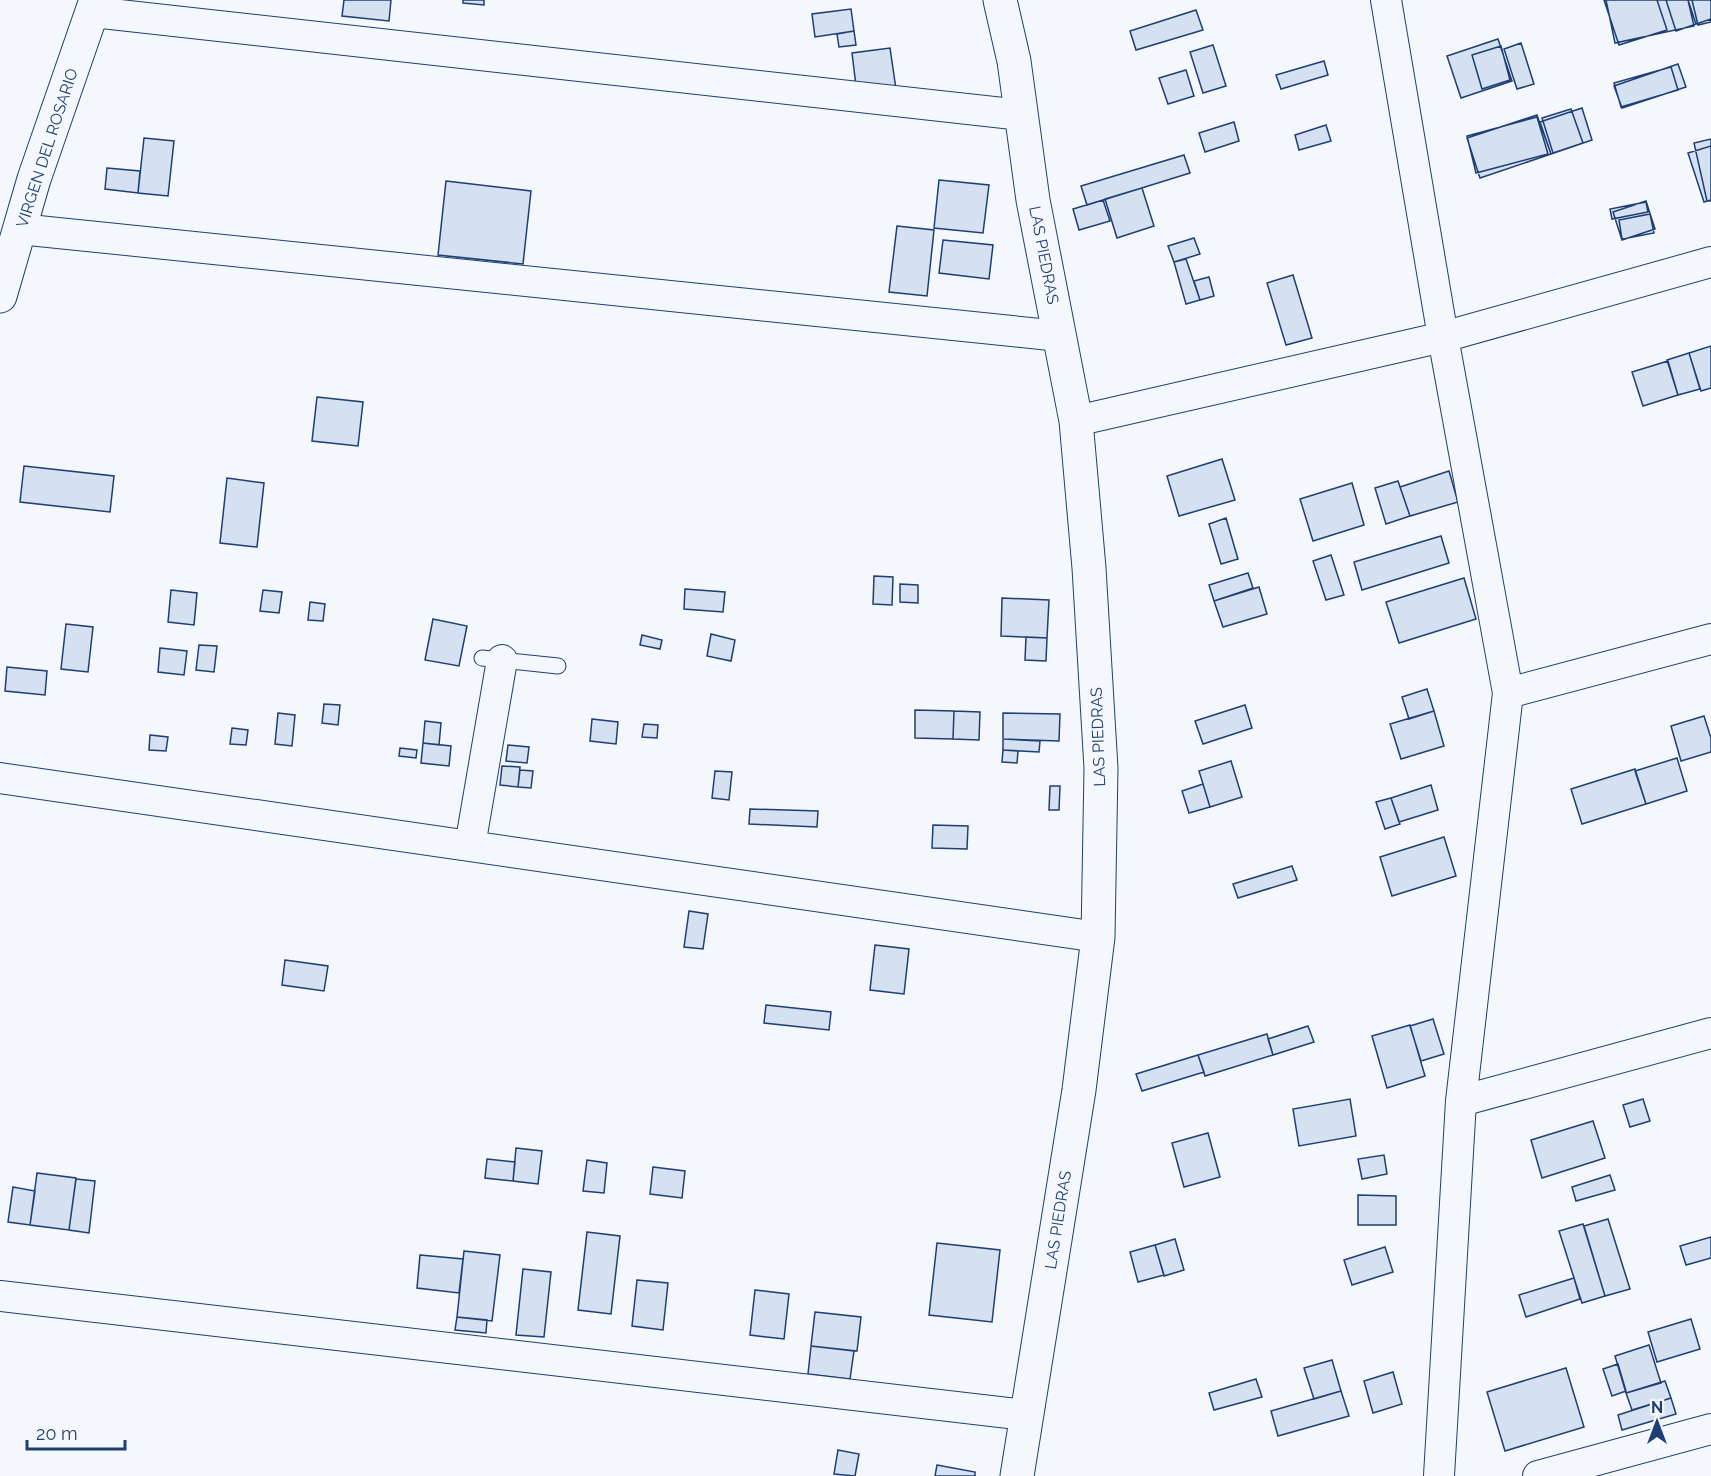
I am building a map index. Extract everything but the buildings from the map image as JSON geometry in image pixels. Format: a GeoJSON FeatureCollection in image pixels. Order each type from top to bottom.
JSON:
{"type":"FeatureCollection","features":[{"type":"Feature","properties":{"kind":"street","name":"LAS PIEDRAS"},"geometry":{"type":"LineString","coordinates":[[1000,0],[1014,61],[1034,200],[1076,420],[1089,568],[1101,768],[1098,937],[1079,1090],[1017,1476]]}},
{"type":"Feature","properties":{"kind":"street"},"geometry":{"type":"LineString","coordinates":[[1386,0],[1443,337],[1508,693],[1461,1101],[1439,1476]]}},
{"type":"Feature","properties":{"kind":"street"},"geometry":{"type":"LineString","coordinates":[[94,6],[1021,115]]}},
{"type":"Feature","properties":{"kind":"street","name":"VIRGEN DEL ROSARIO"},"geometry":{"type":"LineString","coordinates":[[0,296],[34,179],[94,6]]}},
{"type":"Feature","properties":{"kind":"street"},"geometry":{"type":"LineString","coordinates":[[19,230],[1060,336]]}},
{"type":"Feature","properties":{"kind":"street"},"geometry":{"type":"LineString","coordinates":[[1076,420],[1443,337],[1711,262]]}},
{"type":"Feature","properties":{"kind":"street"},"geometry":{"type":"LineString","coordinates":[[1508,693],[1711,639]]}},
{"type":"Feature","properties":{"kind":"street"},"geometry":{"type":"LineString","coordinates":[[470,846],[492,659]]}},
{"type":"Feature","properties":{"kind":"street"},"geometry":{"type":"LineString","coordinates":[[0,778],[1098,937]]}},
{"type":"Feature","properties":{"kind":"street"},"geometry":{"type":"LineString","coordinates":[[1461,1101],[1711,1033]]}},
{"type":"Feature","properties":{"kind":"street"},"geometry":{"type":"LineString","coordinates":[[0,1296],[1026,1415]]}},
{"type":"Feature","properties":{"kind":"street"},"geometry":{"type":"LineString","coordinates":[[1538,1476],[1711,1429]]}},
{"type":"Feature","properties":{"kind":"lane"},"geometry":{"type":"LineString","coordinates":[[492,659],[558,666]]}}]}
